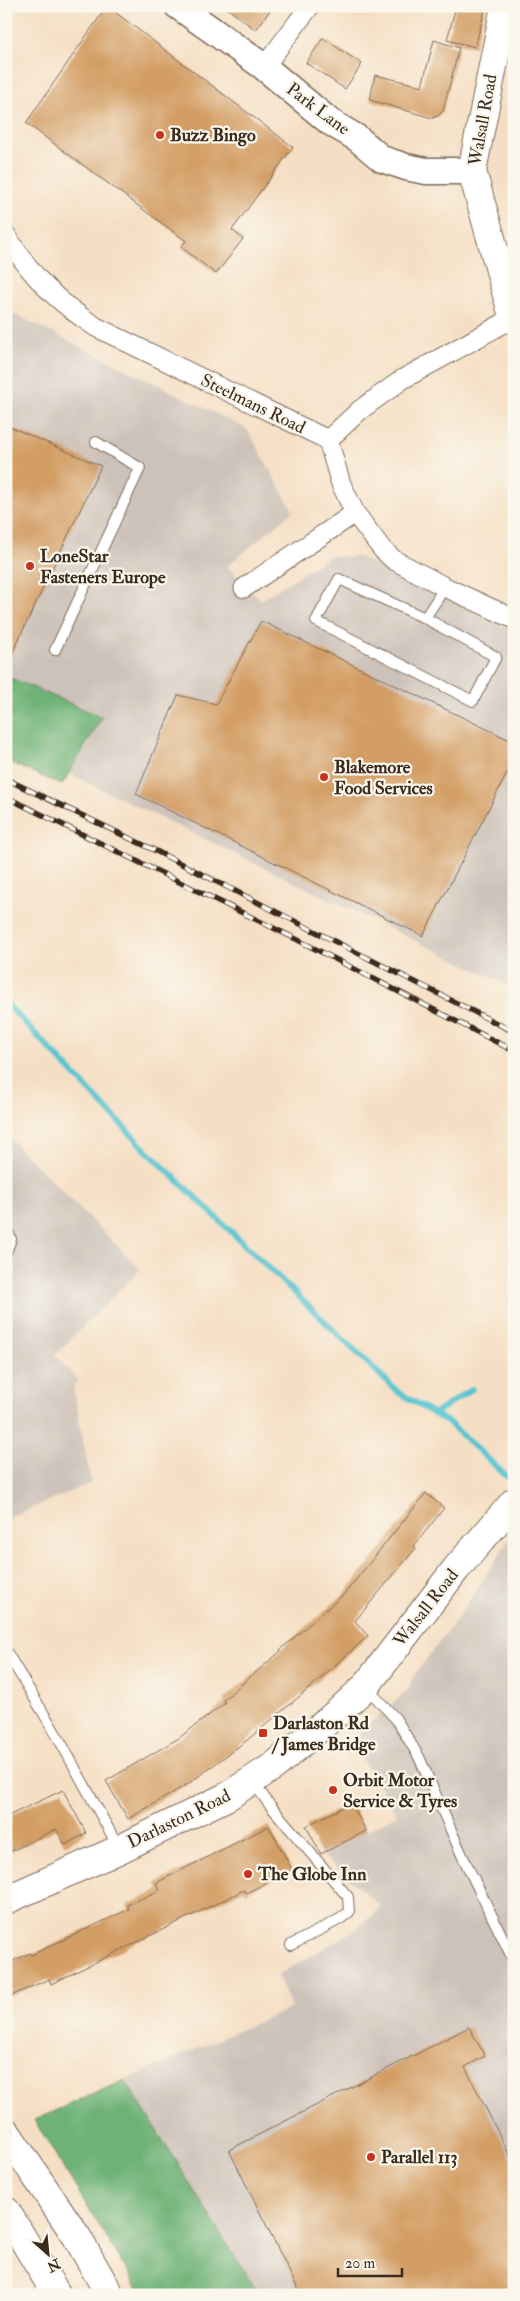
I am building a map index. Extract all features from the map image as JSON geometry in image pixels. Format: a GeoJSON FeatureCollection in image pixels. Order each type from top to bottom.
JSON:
{"type":"FeatureCollection","features":[{"type":"Feature","properties":{"kind":"main road","name":"Park Lane"},"geometry":{"type":"LineString","coordinates":[[178,6],[264,67],[330,122],[357,138],[382,159],[426,171],[472,171]]}},
{"type":"Feature","properties":{"kind":"main road","name":"Walsall Road"},"geometry":{"type":"LineString","coordinates":[[504,6],[472,171],[513,319]]}},
{"type":"Feature","properties":{"kind":"main road","name":"Walsall Road"},"geometry":{"type":"LineString","coordinates":[[337,1713],[365,1687],[456,1569],[509,1508]]}},
{"type":"Feature","properties":{"kind":"main road","name":"Darlaston Road"},"geometry":{"type":"LineString","coordinates":[[6,1900],[120,1848],[253,1781],[337,1713]]}},
{"type":"Feature","properties":{"kind":"main road"},"geometry":{"type":"LineString","coordinates":[[6,2132],[77,2237],[110,2295]]}},
{"type":"Feature","properties":{"kind":"main road"},"geometry":{"type":"LineString","coordinates":[[6,2211],[56,2295]]}},
{"type":"Feature","properties":{"kind":"street"},"geometry":{"type":"LineString","coordinates":[[264,67],[310,6]]}},
{"type":"Feature","properties":{"kind":"street","name":"Steelmans Road"},"geometry":{"type":"LineString","coordinates":[[6,235],[23,262],[39,281],[72,311],[96,327],[328,440]]}},
{"type":"Feature","properties":{"kind":"street"},"geometry":{"type":"LineString","coordinates":[[513,319],[403,379],[360,410],[328,440],[341,484],[355,513],[382,549],[394,560],[445,587],[514,619]]}},
{"type":"Feature","properties":{"kind":"street"},"geometry":{"type":"LineString","coordinates":[[244,588],[355,513]]}},
{"type":"Feature","properties":{"kind":"lane"},"geometry":{"type":"LineString","coordinates":[[54,650],[140,468],[96,442]]}},
{"type":"Feature","properties":{"kind":"lane"},"geometry":{"type":"LineString","coordinates":[[339,580],[425,618],[496,657],[473,701],[316,620],[339,580]]}},
{"type":"Feature","properties":{"kind":"lane"},"geometry":{"type":"LineString","coordinates":[[425,618],[445,587]]}},
{"type":"Feature","properties":{"kind":"lane"},"geometry":{"type":"LineString","coordinates":[[6,1227],[11,1239],[6,1252]]}},
{"type":"Feature","properties":{"kind":"lane"},"geometry":{"type":"LineString","coordinates":[[6,1651],[59,1738],[120,1848]]}},
{"type":"Feature","properties":{"kind":"lane"},"geometry":{"type":"LineString","coordinates":[[365,1687],[396,1719],[419,1756],[460,1853],[514,1961]]}},
{"type":"Feature","properties":{"kind":"lane"},"geometry":{"type":"LineString","coordinates":[[253,1781],[268,1804],[348,1896],[349,1912],[340,1919],[291,1945]]}},
{"type":"Feature","properties":{"kind":"shaded area"},"geometry":{"type":"Polygon","coordinates":[[[6,310],[247,429],[293,511],[227,566],[261,600],[330,556],[359,557],[514,631],[514,988],[68,773],[102,717],[6,676],[6,310]]]}},
{"type":"Feature","properties":{"kind":"shaded area"},"geometry":{"type":"Polygon","coordinates":[[[6,1135],[140,1269],[55,1355],[78,1380],[73,1386],[91,1483],[6,1519],[6,1135]]]}},
{"type":"Feature","properties":{"kind":"shaded area"},"geometry":{"type":"Polygon","coordinates":[[[509,1540],[514,1543],[514,2295],[259,2295],[125,2080],[291,2008],[278,1975],[358,1928],[381,1907],[321,1854],[397,1815],[351,1741],[410,1688],[412,1678],[457,1619],[509,1540]]]}},
{"type":"Feature","properties":{"kind":"green space"},"geometry":{"type":"Polygon","coordinates":[[[508,46],[514,47],[514,122],[511,123],[508,46]]]}},
{"type":"Feature","properties":{"kind":"green space"},"geometry":{"type":"Polygon","coordinates":[[[6,676],[102,717],[62,785],[6,761],[6,676]]]}},
{"type":"Feature","properties":{"kind":"green space"},"geometry":{"type":"Polygon","coordinates":[[[125,2080],[259,2295],[142,2295],[34,2120],[125,2080]]]}},
{"type":"Feature","properties":{"kind":"building","name":"Buzz Bingo"},"geometry":{"type":"Polygon","coordinates":[[[107,6],[293,147],[232,230],[243,239],[216,274],[181,247],[186,241],[26,123],[107,6]]]}},
{"type":"Feature","properties":{"kind":"building"},"geometry":{"type":"Polygon","coordinates":[[[224,6],[273,6],[256,30],[224,6]]]}},
{"type":"Feature","properties":{"kind":"building"},"geometry":{"type":"Polygon","coordinates":[[[456,6],[486,6],[475,47],[447,40],[456,6]]]}},
{"type":"Feature","properties":{"kind":"building"},"geometry":{"type":"Polygon","coordinates":[[[323,38],[362,64],[345,89],[306,63],[323,38]]]}},
{"type":"Feature","properties":{"kind":"building"},"geometry":{"type":"Polygon","coordinates":[[[434,40],[459,48],[443,111],[438,116],[432,118],[370,100],[375,75],[422,86],[434,40]]]}},
{"type":"Feature","properties":{"kind":"building","name":"LoneStar Fasteners Europe"},"geometry":{"type":"Polygon","coordinates":[[[6,425],[101,466],[6,666],[6,425]]]}},
{"type":"Feature","properties":{"kind":"building","name":"Blakemore Food Services"},"geometry":{"type":"Polygon","coordinates":[[[261,621],[514,742],[514,760],[423,936],[136,794],[178,695],[216,704],[261,621]]]}},
{"type":"Feature","properties":{"kind":"building"},"geometry":{"type":"Polygon","coordinates":[[[426,1493],[444,1508],[414,1546],[416,1548],[355,1621],[368,1636],[246,1741],[188,1784],[128,1819],[106,1781],[179,1738],[225,1703],[223,1700],[346,1592],[426,1493]]]}},
{"type":"Feature","properties":{"kind":"building"},"geometry":{"type":"Polygon","coordinates":[[[63,1790],[86,1833],[65,1845],[56,1829],[6,1854],[6,1817],[63,1790]]]}},
{"type":"Feature","properties":{"kind":"building"},"geometry":{"type":"Polygon","coordinates":[[[351,1803],[366,1831],[321,1854],[306,1826],[351,1803]]]}},
{"type":"Feature","properties":{"kind":"building"},"geometry":{"type":"Polygon","coordinates":[[[269,1826],[292,1870],[246,1893],[244,1890],[51,1984],[49,1979],[11,1996],[6,1986],[6,1964],[30,1953],[31,1955],[129,1909],[127,1905],[160,1890],[156,1883],[269,1826]]]}},
{"type":"Feature","properties":{"kind":"building","name":"Parallel 113"},"geometry":{"type":"Polygon","coordinates":[[[469,2027],[485,2056],[465,2067],[514,2164],[514,2295],[301,2295],[229,2150],[469,2027]]]}},
{"type":"Feature","properties":{"kind":"waterway"},"geometry":{"type":"LineString","coordinates":[[6,1003],[143,1147],[398,1392],[449,1423],[514,1483]]}},
{"type":"Feature","properties":{"kind":"waterway"},"geometry":{"type":"LineString","coordinates":[[434,1414],[472,1389]]}},
{"type":"Feature","properties":{"kind":"railway"},"geometry":{"type":"LineString","coordinates":[[6,779],[152,849],[514,1032]]}},
{"type":"Feature","properties":{"kind":"railway"},"geometry":{"type":"LineString","coordinates":[[6,797],[298,940],[514,1051]]}},
{"type":"Feature","properties":{"kind":"place","name":"Buzz Bingo"},"geometry":{"type":"Point","coordinates":[160,135]}},
{"type":"Feature","properties":{"kind":"place","name":"LoneStar Fasteners Europe"},"geometry":{"type":"Point","coordinates":[30,566]}},
{"type":"Feature","properties":{"kind":"place","name":"Blakemore Food Services"},"geometry":{"type":"Point","coordinates":[324,777]}},
{"type":"Feature","properties":{"kind":"place","name":"Darlaston Rd / James Bridge"},"geometry":{"type":"Point","coordinates":[263,1733]}},
{"type":"Feature","properties":{"kind":"place","name":"Orbit Motor Service & Tyres"},"geometry":{"type":"Point","coordinates":[333,1790]}},
{"type":"Feature","properties":{"kind":"place","name":"The Globe Inn"},"geometry":{"type":"Point","coordinates":[248,1874]}},
{"type":"Feature","properties":{"kind":"place","name":"Parallel 113"},"geometry":{"type":"Point","coordinates":[371,2157]}}]}
